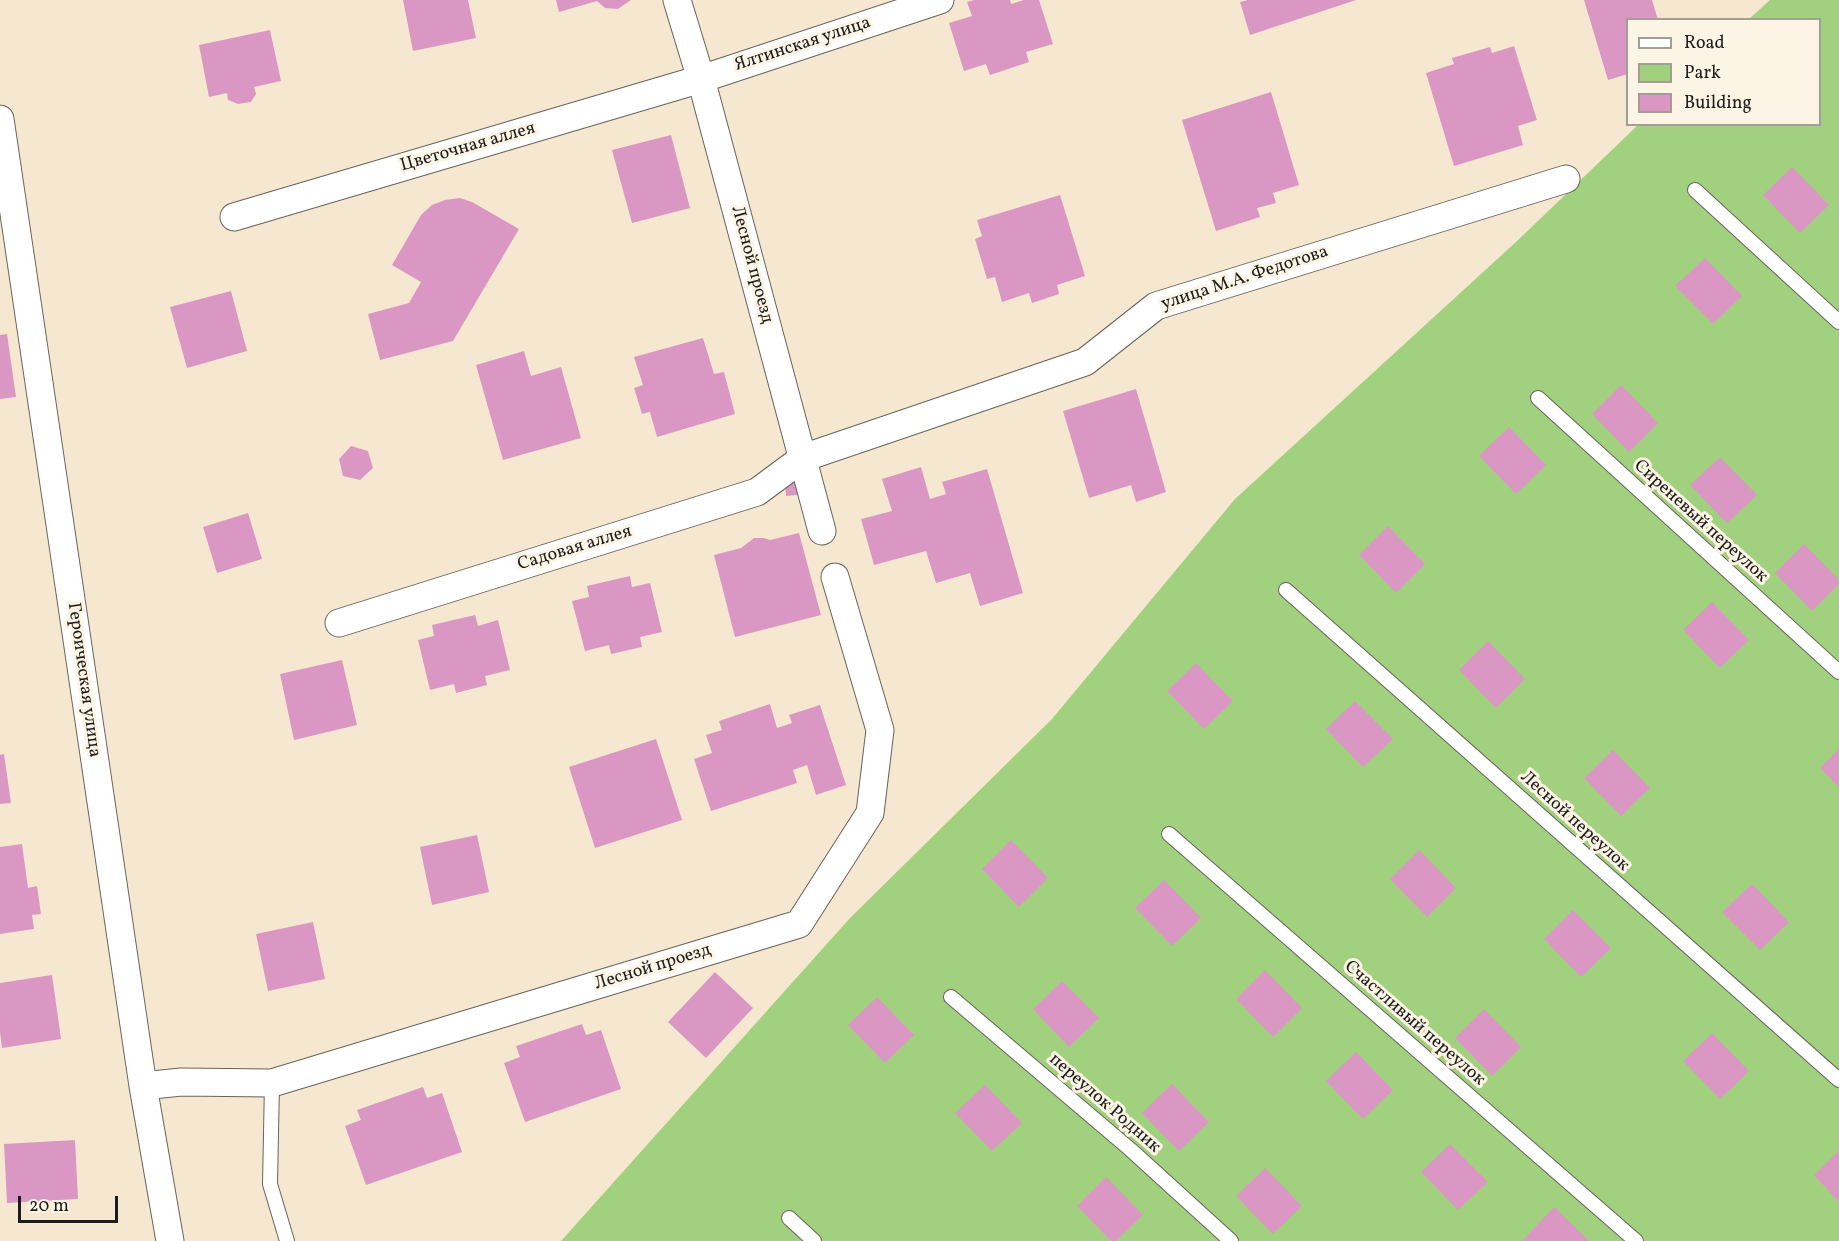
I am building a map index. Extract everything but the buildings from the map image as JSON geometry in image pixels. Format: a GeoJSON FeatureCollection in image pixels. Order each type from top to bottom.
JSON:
{"type":"FeatureCollection","features":[{"type":"Feature","properties":{"kind":"street","name":"Лесной проезд"},"geometry":{"type":"LineString","coordinates":[[677,0],[701,79],[822,531]]}},
{"type":"Feature","properties":{"kind":"street","name":"Ялтинская улица"},"geometry":{"type":"LineString","coordinates":[[701,79],[940,0]]}},
{"type":"Feature","properties":{"kind":"street","name":"Цветочная аллея"},"geometry":{"type":"LineString","coordinates":[[234,217],[701,79]]}},
{"type":"Feature","properties":{"kind":"street","name":"Героическая улица"},"geometry":{"type":"LineString","coordinates":[[0,118],[143,1086],[170,1241]]}},
{"type":"Feature","properties":{"kind":"street","name":"улица М.А. Федотова"},"geometry":{"type":"LineString","coordinates":[[803,458],[1085,362],[1156,306],[1566,179]]}},
{"type":"Feature","properties":{"kind":"street","name":"Садовая аллея"},"geometry":{"type":"LineString","coordinates":[[339,623],[757,492],[803,458]]}},
{"type":"Feature","properties":{"kind":"street","name":"Лесной проезд"},"geometry":{"type":"LineString","coordinates":[[143,1086],[181,1082],[272,1083],[799,924],[870,813],[880,730],[835,577]]}},
{"type":"Feature","properties":{"kind":"lane"},"geometry":{"type":"LineString","coordinates":[[1695,190],[1839,322]]}},
{"type":"Feature","properties":{"kind":"lane","name":"Сиреневый переулок"},"geometry":{"type":"LineString","coordinates":[[1538,398],[1839,672]]}},
{"type":"Feature","properties":{"kind":"lane","name":"Лесной переулок"},"geometry":{"type":"LineString","coordinates":[[1286,590],[1839,1080]]}},
{"type":"Feature","properties":{"kind":"lane","name":"Счастливый переулок"},"geometry":{"type":"LineString","coordinates":[[1169,834],[1636,1241]]}},
{"type":"Feature","properties":{"kind":"lane","name":"переулок Родник"},"geometry":{"type":"LineString","coordinates":[[951,997],[1131,1150],[1231,1241]]}},
{"type":"Feature","properties":{"kind":"lane"},"geometry":{"type":"LineString","coordinates":[[272,1083],[270,1184],[287,1241]]}},
{"type":"Feature","properties":{"kind":"lane"},"geometry":{"type":"LineString","coordinates":[[789,1218],[814,1241]]}},
{"type":"Feature","properties":{"kind":"green space"},"geometry":{"type":"Polygon","coordinates":[[[1770,0],[1839,0],[1839,1241],[561,1241],[850,918],[1052,719],[1235,499],[1517,241],[1637,126],[1821,126],[1821,18],[1750,18],[1770,0]]]}}]}
